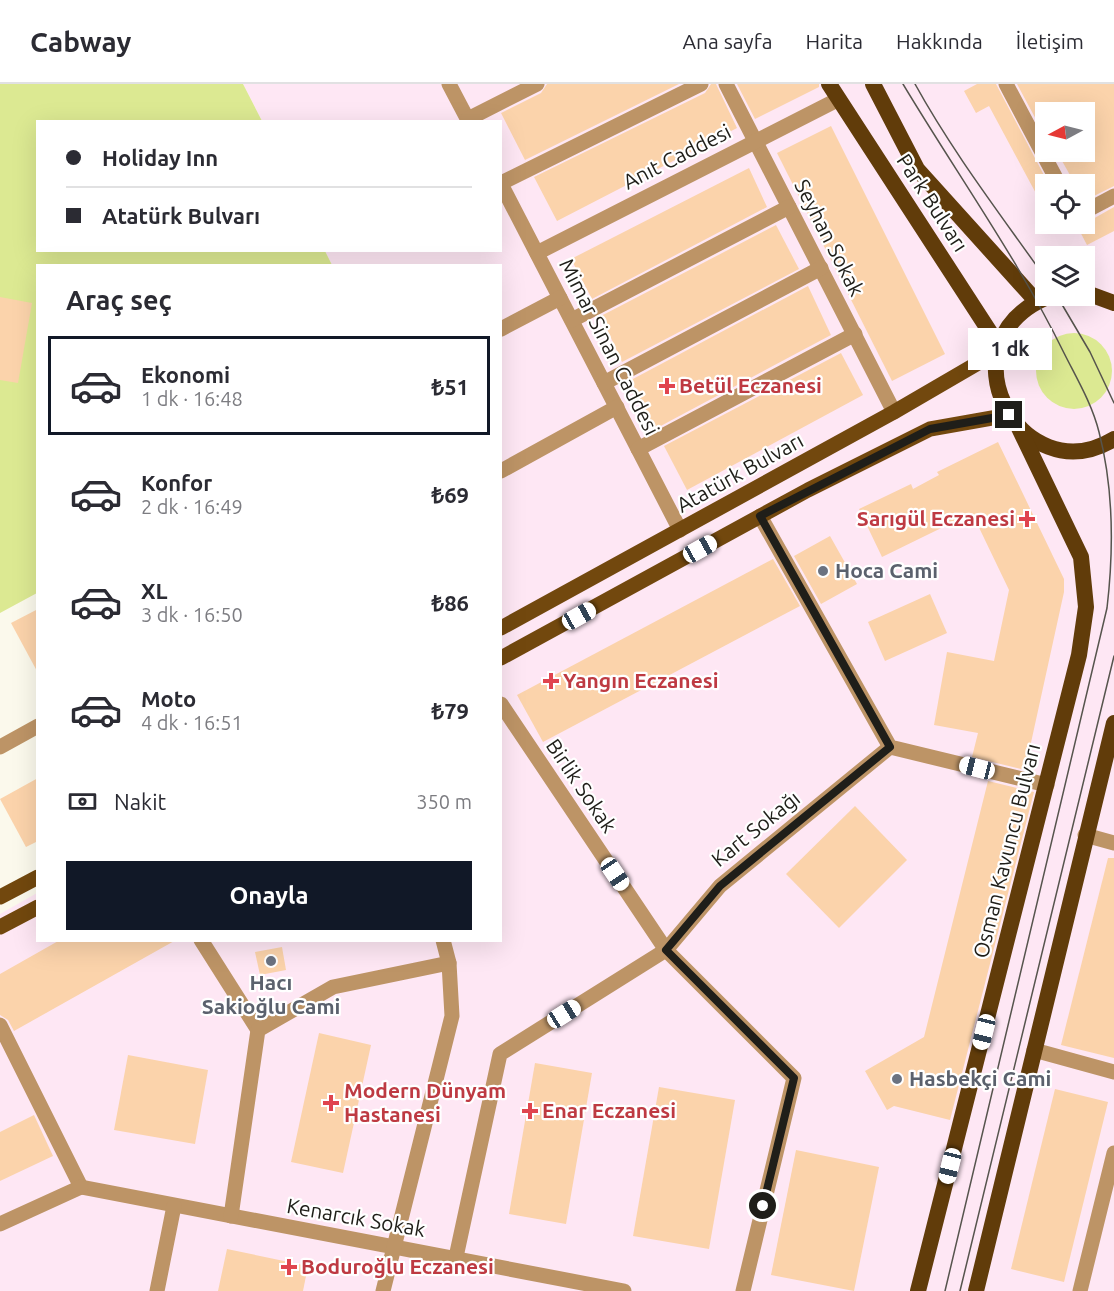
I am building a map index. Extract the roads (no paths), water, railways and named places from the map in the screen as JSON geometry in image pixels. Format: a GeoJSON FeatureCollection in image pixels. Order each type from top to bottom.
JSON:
{"type":"FeatureCollection","features":[{"type":"Feature","properties":{"kind":"highway","name":"Park Bulvarı"},"geometry":{"type":"LineString","coordinates":[[829,84],[837,100],[998,349]]}},
{"type":"Feature","properties":{"kind":"highway","name":"Park Bulvarı"},"geometry":{"type":"LineString","coordinates":[[873,84],[917,170],[1035,290]]}},
{"type":"Feature","properties":{"kind":"highway"},"geometry":{"type":"LineString","coordinates":[[1095,295],[1112,300]]}},
{"type":"Feature","properties":{"kind":"highway"},"geometry":{"type":"LineString","coordinates":[[998,349],[1011,322],[1035,304]]}},
{"type":"Feature","properties":{"kind":"highway","name":"Osman Kavuncu Bulvarı"},"geometry":{"type":"LineString","coordinates":[[918,1291],[1079,655],[1086,607],[1080,557],[996,385],[998,349]]}},
{"type":"Feature","properties":{"kind":"highway"},"geometry":{"type":"LineString","coordinates":[[1014,422],[1040,442],[1063,449],[1096,447],[1114,439]]}},
{"type":"Feature","properties":{"kind":"highway"},"geometry":{"type":"LineString","coordinates":[[981,1290],[1034,1050],[1114,723]]}},
{"type":"Feature","properties":{"kind":"main road","name":"Atatürk Bulvarı"},"geometry":{"type":"LineString","coordinates":[[502,627],[894,412],[998,349]]}},
{"type":"Feature","properties":{"kind":"main road"},"geometry":{"type":"LineString","coordinates":[[502,657],[760,516],[930,429],[1014,422]]}},
{"type":"Feature","properties":{"kind":"main road"},"geometry":{"type":"LineString","coordinates":[[0,897],[36,878]]}},
{"type":"Feature","properties":{"kind":"main road"},"geometry":{"type":"LineString","coordinates":[[0,927],[36,908]]}},
{"type":"Feature","properties":{"kind":"street"},"geometry":{"type":"LineString","coordinates":[[449,84],[468,120],[537,84]]}},
{"type":"Feature","properties":{"kind":"street"},"geometry":{"type":"LineString","coordinates":[[502,183],[700,84]]}},
{"type":"Feature","properties":{"kind":"street","name":"Seyhan Sokak"},"geometry":{"type":"LineString","coordinates":[[726,84],[894,412]]}},
{"type":"Feature","properties":{"kind":"street"},"geometry":{"type":"LineString","coordinates":[[1006,84],[1054,174]]}},
{"type":"Feature","properties":{"kind":"street","name":"Anıt Caddesi"},"geometry":{"type":"LineString","coordinates":[[537,253],[837,100]]}},
{"type":"Feature","properties":{"kind":"street","name":"Mimar Sinan Caddesi"},"geometry":{"type":"LineString","coordinates":[[502,185],[680,530]]}},
{"type":"Feature","properties":{"kind":"street"},"geometry":{"type":"LineString","coordinates":[[1095,206],[1114,196]]}},
{"type":"Feature","properties":{"kind":"street"},"geometry":{"type":"LineString","coordinates":[[572,320],[789,207]]}},
{"type":"Feature","properties":{"kind":"street"},"geometry":{"type":"LineString","coordinates":[[604,383],[821,268]]}},
{"type":"Feature","properties":{"kind":"street"},"geometry":{"type":"LineString","coordinates":[[502,328],[560,298]]}},
{"type":"Feature","properties":{"kind":"street"},"geometry":{"type":"LineString","coordinates":[[638,448],[855,334]]}},
{"type":"Feature","properties":{"kind":"street"},"geometry":{"type":"LineString","coordinates":[[502,470],[617,407]]}},
{"type":"Feature","properties":{"kind":"street"},"geometry":{"type":"LineString","coordinates":[[760,516],[890,747],[1047,785]]}},
{"type":"Feature","properties":{"kind":"street","name":"Birlik Sokak"},"geometry":{"type":"LineString","coordinates":[[502,705],[666,950],[794,1078],[743,1291]]}},
{"type":"Feature","properties":{"kind":"street"},"geometry":{"type":"LineString","coordinates":[[0,747],[36,727]]}},
{"type":"Feature","properties":{"kind":"street","name":"Kart Sokağı"},"geometry":{"type":"LineString","coordinates":[[456,1257],[500,1054],[666,950],[720,886],[890,747]]}},
{"type":"Feature","properties":{"kind":"street"},"geometry":{"type":"LineString","coordinates":[[1085,836],[1114,843]]}},
{"type":"Feature","properties":{"kind":"street"},"geometry":{"type":"LineString","coordinates":[[202,942],[258,1029],[231,1216]]}},
{"type":"Feature","properties":{"kind":"street"},"geometry":{"type":"LineString","coordinates":[[383,1291],[452,1016],[449,963],[444,942]]}},
{"type":"Feature","properties":{"kind":"street"},"geometry":{"type":"LineString","coordinates":[[258,1029],[333,987],[449,963]]}},
{"type":"Feature","properties":{"kind":"street"},"geometry":{"type":"LineString","coordinates":[[0,1025],[81,1187],[0,1224]]}},
{"type":"Feature","properties":{"kind":"street"},"geometry":{"type":"LineString","coordinates":[[1034,1050],[1114,1072]]}},
{"type":"Feature","properties":{"kind":"street"},"geometry":{"type":"LineString","coordinates":[[1080,1291],[1114,1153]]}},
{"type":"Feature","properties":{"kind":"street","name":"Kenarcık Sokak"},"geometry":{"type":"LineString","coordinates":[[81,1187],[624,1291]]}},
{"type":"Feature","properties":{"kind":"street"},"geometry":{"type":"LineString","coordinates":[[158,1291],[174,1206]]}},
{"type":"Feature","properties":{"kind":"tram line"},"geometry":{"type":"LineString","coordinates":[[903,84],[1027,284],[1084,392],[1096,422],[1104,454],[1110,497],[1112,541],[1107,608],[945,1291]]}},
{"type":"Feature","properties":{"kind":"tram line"},"geometry":{"type":"LineString","coordinates":[[915,84],[961,159],[1035,263]]}},
{"type":"Feature","properties":{"kind":"tram line"},"geometry":{"type":"LineString","coordinates":[[1063,306],[1090,352],[1114,403]]}},
{"type":"Feature","properties":{"kind":"tram line"},"geometry":{"type":"LineString","coordinates":[[960,1291],[1114,656]]}},
{"type":"Feature","properties":{"kind":"place","name":"Betül Eczanesi"},"geometry":{"type":"Point","coordinates":[667,386]}},
{"type":"Feature","properties":{"kind":"place","name":"Sarıgül Eczanesi"},"geometry":{"type":"Point","coordinates":[1027,519]}},
{"type":"Feature","properties":{"kind":"place","name":"Hoca Cami"},"geometry":{"type":"Point","coordinates":[823,571]}},
{"type":"Feature","properties":{"kind":"place","name":"Yangın Eczanesi"},"geometry":{"type":"Point","coordinates":[551,681]}},
{"type":"Feature","properties":{"kind":"place","name":"Hacı Sakioğlu Cami"},"geometry":{"type":"Point","coordinates":[271,961]}},
{"type":"Feature","properties":{"kind":"place","name":"Hasbekçi Cami"},"geometry":{"type":"Point","coordinates":[897,1079]}},
{"type":"Feature","properties":{"kind":"place","name":"Modern Dünyam Hastanesi"},"geometry":{"type":"Point","coordinates":[331,1103]}},
{"type":"Feature","properties":{"kind":"place","name":"Enar Eczanesi"},"geometry":{"type":"Point","coordinates":[530,1111]}},
{"type":"Feature","properties":{"kind":"place","name":"Boduroğlu Eczanesi"},"geometry":{"type":"Point","coordinates":[289,1267]}}]}
